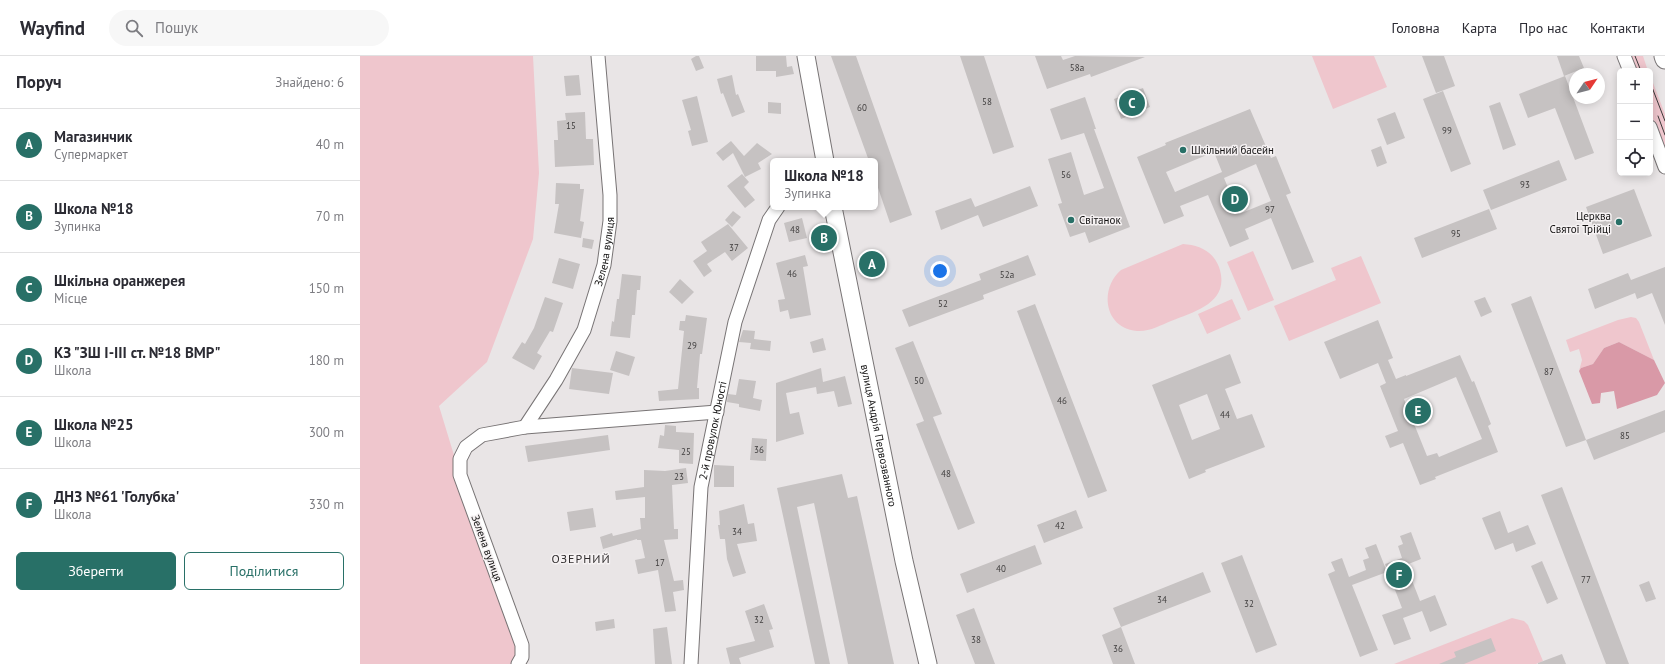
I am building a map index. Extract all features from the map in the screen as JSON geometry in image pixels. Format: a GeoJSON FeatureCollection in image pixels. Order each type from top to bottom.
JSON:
{"type":"FeatureCollection","features":[{"type":"Feature","properties":{"kind":"street","name":"Зелена вулиця"},"geometry":{"type":"LineString","coordinates":[[524,428],[556,380],[581,336],[590,314],[604,265],[610,222],[610,202],[598,56]]}},
{"type":"Feature","properties":{"kind":"street"},"geometry":{"type":"LineString","coordinates":[[806,56],[824,158]]}},
{"type":"Feature","properties":{"kind":"street"},"geometry":{"type":"LineString","coordinates":[[1624,56],[1629,68]]}},
{"type":"Feature","properties":{"kind":"street"},"geometry":{"type":"LineString","coordinates":[[1653,135],[1665,167]]}},
{"type":"Feature","properties":{"kind":"street","name":"2-й провулок Юності"},"geometry":{"type":"LineString","coordinates":[[691,664],[700,487],[735,322],[769,220],[776,210]]}},
{"type":"Feature","properties":{"kind":"street","name":"вулиця Андрія Первозванного"},"geometry":{"type":"LineString","coordinates":[[834,210],[904,561],[928,664]]}},
{"type":"Feature","properties":{"kind":"street","name":"Зелена вулиця"},"geometry":{"type":"LineString","coordinates":[[518,664],[522,657],[522,645],[460,475],[460,459],[466,447],[482,434],[524,428],[717,412]]}},
{"type":"Feature","properties":{"kind":"shaded area"},"geometry":{"type":"Polygon","coordinates":[[[360,56],[533,56],[539,173],[533,239],[487,362],[439,406],[460,475],[522,645],[518,664],[360,664],[360,56]]]}},
{"type":"Feature","properties":{"kind":"shaded area"},"geometry":{"type":"Polygon","coordinates":[[[1312,56],[1374,56],[1387,87],[1333,109],[1312,56]]]}},
{"type":"Feature","properties":{"kind":"shaded area"},"geometry":{"type":"Polygon","coordinates":[[[1629,56],[1643,56],[1647,68],[1634,68],[1629,56]]]}},
{"type":"Feature","properties":{"kind":"shaded area"},"geometry":{"type":"Polygon","coordinates":[[[1653,83],[1665,114],[1665,150],[1653,119],[1653,83]]]}},
{"type":"Feature","properties":{"kind":"shaded area"},"geometry":{"type":"Polygon","coordinates":[[[1183,244],[1200,247],[1209,253],[1216,261],[1219,267],[1221,279],[1220,289],[1216,297],[1200,309],[1150,329],[1137,331],[1126,328],[1117,323],[1108,306],[1110,287],[1114,278],[1121,270],[1183,244]]]}},
{"type":"Feature","properties":{"kind":"shaded area"},"geometry":{"type":"Polygon","coordinates":[[[1253,251],[1274,300],[1248,311],[1227,262],[1253,251]]]}},
{"type":"Feature","properties":{"kind":"shaded area"},"geometry":{"type":"Polygon","coordinates":[[[1361,256],[1381,303],[1289,341],[1274,306],[1336,280],[1331,268],[1361,256]]]}},
{"type":"Feature","properties":{"kind":"shaded area"},"geometry":{"type":"Polygon","coordinates":[[[1232,299],[1241,319],[1207,334],[1198,314],[1232,299]]]}},
{"type":"Feature","properties":{"kind":"shaded area"},"geometry":{"type":"Polygon","coordinates":[[[1631,317],[1636,318],[1639,322],[1654,360],[1619,342],[1604,348],[1593,364],[1581,368],[1579,371],[1582,360],[1579,349],[1570,352],[1566,340],[1618,320],[1631,317]]]}},
{"type":"Feature","properties":{"kind":"shaded area"},"geometry":{"type":"Polygon","coordinates":[[[1619,342],[1654,360],[1665,383],[1657,395],[1617,409],[1614,391],[1601,393],[1600,403],[1592,404],[1579,371],[1581,368],[1593,364],[1604,348],[1619,342]]]}},
{"type":"Feature","properties":{"kind":"shaded area"},"geometry":{"type":"Polygon","coordinates":[[[1512,618],[1524,621],[1528,625],[1543,661],[1536,664],[1394,664],[1512,618]]]}},
{"type":"Feature","properties":{"kind":"building"},"geometry":{"type":"Polygon","coordinates":[[[699,56],[704,68],[696,71],[691,59],[699,56]]]}},
{"type":"Feature","properties":{"kind":"building"},"geometry":{"type":"Polygon","coordinates":[[[756,56],[786,56],[787,67],[792,66],[794,74],[776,77],[776,71],[756,71],[756,56]]]}},
{"type":"Feature","properties":{"kind":"building"},"geometry":{"type":"Polygon","coordinates":[[[831,56],[856,56],[912,215],[890,223],[878,188],[878,158],[868,158],[831,56]]]}},
{"type":"Feature","properties":{"kind":"building"},"geometry":{"type":"Polygon","coordinates":[[[960,56],[984,56],[1014,147],[993,154],[960,56]]]}},
{"type":"Feature","properties":{"kind":"building"},"geometry":{"type":"Polygon","coordinates":[[[1035,56],[1061,56],[1063,60],[1075,56],[1145,57],[1091,77],[1090,74],[1047,89],[1035,56]]]}},
{"type":"Feature","properties":{"kind":"building"},"geometry":{"type":"Polygon","coordinates":[[[1422,56],[1444,56],[1455,86],[1436,93],[1422,56]]]}},
{"type":"Feature","properties":{"kind":"building"},"geometry":{"type":"Polygon","coordinates":[[[1557,56],[1579,56],[1584,68],[1569,68],[1569,74],[1564,76],[1557,56]]]}},
{"type":"Feature","properties":{"kind":"building"},"geometry":{"type":"Polygon","coordinates":[[[579,75],[581,95],[566,96],[564,76],[579,75]]]}},
{"type":"Feature","properties":{"kind":"building"},"geometry":{"type":"Polygon","coordinates":[[[732,75],[736,95],[738,94],[745,112],[732,117],[723,93],[721,94],[717,79],[732,75]]]}},
{"type":"Feature","properties":{"kind":"building"},"geometry":{"type":"Polygon","coordinates":[[[1565,76],[1569,87],[1569,104],[1576,104],[1594,153],[1575,160],[1555,108],[1528,118],[1519,94],[1565,76]]]}},
{"type":"Feature","properties":{"kind":"building"},"geometry":{"type":"Polygon","coordinates":[[[1143,88],[1150,107],[1121,119],[1114,99],[1143,88]]]}},
{"type":"Feature","properties":{"kind":"building"},"geometry":{"type":"Polygon","coordinates":[[[1443,91],[1471,164],[1451,172],[1423,99],[1443,91]]]}},
{"type":"Feature","properties":{"kind":"building"},"geometry":{"type":"Polygon","coordinates":[[[697,96],[708,142],[692,146],[688,131],[691,130],[682,100],[697,96]]]}},
{"type":"Feature","properties":{"kind":"building"},"geometry":{"type":"Polygon","coordinates":[[[1085,97],[1096,129],[1094,129],[1130,227],[1089,243],[1085,232],[1070,237],[1058,204],[1062,203],[1048,159],[1071,152],[1084,195],[1104,188],[1084,133],[1061,140],[1050,109],[1085,97]]]}},
{"type":"Feature","properties":{"kind":"building"},"geometry":{"type":"Polygon","coordinates":[[[768,102],[781,103],[781,114],[768,113],[768,102]]]}},
{"type":"Feature","properties":{"kind":"building"},"geometry":{"type":"Polygon","coordinates":[[[1500,102],[1516,145],[1503,150],[1489,106],[1500,102]]]}},
{"type":"Feature","properties":{"kind":"building"},"geometry":{"type":"Polygon","coordinates":[[[1250,109],[1271,158],[1276,156],[1291,193],[1286,195],[1314,262],[1292,270],[1271,218],[1245,229],[1249,239],[1230,247],[1208,195],[1180,206],[1184,216],[1164,224],[1137,157],[1166,145],[1165,143],[1250,109]],[[1214,152],[1166,172],[1175,192],[1222,172],[1214,152]],[[1256,164],[1224,178],[1239,214],[1271,201],[1256,164]]]}},
{"type":"Feature","properties":{"kind":"building"},"geometry":{"type":"Polygon","coordinates":[[[585,112],[586,139],[593,139],[594,165],[555,167],[554,140],[558,140],[557,121],[566,120],[565,113],[585,112]]]}},
{"type":"Feature","properties":{"kind":"building"},"geometry":{"type":"Polygon","coordinates":[[[1395,112],[1405,138],[1387,145],[1377,119],[1395,112]]]}},
{"type":"Feature","properties":{"kind":"building"},"geometry":{"type":"Polygon","coordinates":[[[731,141],[744,156],[757,143],[772,154],[758,163],[761,169],[745,177],[733,153],[723,161],[716,153],[731,141]]]}},
{"type":"Feature","properties":{"kind":"building"},"geometry":{"type":"Polygon","coordinates":[[[1381,146],[1387,163],[1377,167],[1371,150],[1381,146]]]}},
{"type":"Feature","properties":{"kind":"building"},"geometry":{"type":"Polygon","coordinates":[[[1559,160],[1567,180],[1491,210],[1483,190],[1559,160]]]}},
{"type":"Feature","properties":{"kind":"building"},"geometry":{"type":"Polygon","coordinates":[[[742,174],[749,182],[744,187],[755,200],[745,208],[727,186],[742,174]]]}},
{"type":"Feature","properties":{"kind":"building"},"geometry":{"type":"Polygon","coordinates":[[[556,183],[580,184],[580,189],[584,189],[580,221],[584,222],[581,238],[554,233],[559,204],[555,204],[556,183]]]}},
{"type":"Feature","properties":{"kind":"building"},"geometry":{"type":"Polygon","coordinates":[[[1030,186],[1038,206],[983,227],[978,215],[941,230],[935,211],[971,198],[975,207],[1030,186]]]}},
{"type":"Feature","properties":{"kind":"building","name":"Церква Святої Трійці"},"geometry":{"type":"Polygon","coordinates":[[[1634,189],[1652,236],[1603,254],[1586,207],[1634,189]]]}},
{"type":"Feature","properties":{"kind":"building"},"geometry":{"type":"Polygon","coordinates":[[[1489,209],[1497,229],[1422,258],[1414,238],[1489,209]]]}},
{"type":"Feature","properties":{"kind":"building"},"geometry":{"type":"Polygon","coordinates":[[[733,211],[741,217],[732,227],[725,220],[733,211]]]}},
{"type":"Feature","properties":{"kind":"building"},"geometry":{"type":"Polygon","coordinates":[[[802,218],[807,238],[789,242],[784,223],[802,218]]]}},
{"type":"Feature","properties":{"kind":"building"},"geometry":{"type":"Polygon","coordinates":[[[728,224],[748,248],[732,261],[725,252],[707,264],[712,271],[704,277],[693,261],[707,251],[701,242],[728,224]]]}},
{"type":"Feature","properties":{"kind":"building"},"geometry":{"type":"Polygon","coordinates":[[[583,238],[594,240],[592,249],[582,247],[583,238]]]}},
{"type":"Feature","properties":{"kind":"building"},"geometry":{"type":"Polygon","coordinates":[[[805,255],[808,266],[803,267],[811,315],[790,319],[788,310],[780,312],[778,300],[785,299],[776,263],[805,255]]]}},
{"type":"Feature","properties":{"kind":"building"},"geometry":{"type":"Polygon","coordinates":[[[1028,255],[1036,275],[983,295],[984,299],[909,327],[902,310],[981,280],[979,274],[1028,255]]]}},
{"type":"Feature","properties":{"kind":"building"},"geometry":{"type":"Polygon","coordinates":[[[881,256],[884,271],[869,274],[866,259],[881,256]]]}},
{"type":"Feature","properties":{"kind":"building"},"geometry":{"type":"Polygon","coordinates":[[[559,258],[580,264],[573,289],[552,283],[559,258]]]}},
{"type":"Feature","properties":{"kind":"building"},"geometry":{"type":"Polygon","coordinates":[[[1665,267],[1665,325],[1652,293],[1637,299],[1635,293],[1595,309],[1588,289],[1628,273],[1631,280],[1665,267]]]}},
{"type":"Feature","properties":{"kind":"building"},"geometry":{"type":"Polygon","coordinates":[[[622,274],[641,276],[640,290],[637,290],[635,315],[632,315],[630,338],[610,336],[612,321],[614,322],[617,299],[619,299],[622,274]]]}},
{"type":"Feature","properties":{"kind":"building"},"geometry":{"type":"Polygon","coordinates":[[[680,279],[694,292],[682,304],[669,292],[680,279]]]}},
{"type":"Feature","properties":{"kind":"building"},"geometry":{"type":"Polygon","coordinates":[[[1531,296],[1586,440],[1566,447],[1511,304],[1531,296]]]}},
{"type":"Feature","properties":{"kind":"building"},"geometry":{"type":"Polygon","coordinates":[[[545,297],[563,303],[553,332],[550,331],[537,353],[542,356],[534,370],[512,358],[522,342],[525,344],[534,328],[545,297]]]}},
{"type":"Feature","properties":{"kind":"building"},"geometry":{"type":"Polygon","coordinates":[[[1485,297],[1492,312],[1481,317],[1474,301],[1485,297]]]}},
{"type":"Feature","properties":{"kind":"building"},"geometry":{"type":"Polygon","coordinates":[[[1035,304],[1107,491],[1088,498],[1017,311],[1035,304]]]}},
{"type":"Feature","properties":{"kind":"building"},"geometry":{"type":"Polygon","coordinates":[[[686,315],[707,318],[702,354],[700,354],[697,388],[699,388],[699,399],[659,401],[658,391],[678,389],[684,331],[679,330],[680,321],[685,321],[686,315]]]}},
{"type":"Feature","properties":{"kind":"building"},"geometry":{"type":"Polygon","coordinates":[[[1378,320],[1393,358],[1388,360],[1396,379],[1460,355],[1472,382],[1474,381],[1491,424],[1488,426],[1498,452],[1435,477],[1436,479],[1420,485],[1403,443],[1390,448],[1385,436],[1398,431],[1380,386],[1386,383],[1378,363],[1340,379],[1324,342],[1378,320]],[[1456,377],[1404,399],[1427,456],[1437,453],[1439,457],[1482,439],[1456,377]]]}},
{"type":"Feature","properties":{"kind":"building"},"geometry":{"type":"Polygon","coordinates":[[[743,330],[755,331],[754,339],[771,341],[770,351],[750,349],[751,343],[739,342],[743,330]]]}},
{"type":"Feature","properties":{"kind":"building"},"geometry":{"type":"Polygon","coordinates":[[[823,338],[826,350],[813,353],[810,342],[823,338]]]}},
{"type":"Feature","properties":{"kind":"building"},"geometry":{"type":"Polygon","coordinates":[[[913,341],[942,414],[933,417],[975,523],[958,530],[916,424],[924,421],[895,348],[913,341]]]}},
{"type":"Feature","properties":{"kind":"building"},"geometry":{"type":"Polygon","coordinates":[[[616,351],[635,357],[629,376],[610,370],[616,351]]]}},
{"type":"Feature","properties":{"kind":"building"},"geometry":{"type":"Polygon","coordinates":[[[1230,354],[1241,383],[1225,389],[1237,419],[1252,414],[1265,447],[1205,470],[1206,472],[1189,479],[1152,385],[1230,354]],[[1207,394],[1179,405],[1192,440],[1220,429],[1207,394]]]}},
{"type":"Feature","properties":{"kind":"building"},"geometry":{"type":"Polygon","coordinates":[[[572,368],[613,373],[609,394],[569,389],[572,368]]]}},
{"type":"Feature","properties":{"kind":"building"},"geometry":{"type":"Polygon","coordinates":[[[821,368],[823,382],[845,376],[852,404],[838,407],[834,391],[817,394],[816,387],[786,393],[790,414],[799,412],[804,434],[776,442],[776,383],[821,368]]]}},
{"type":"Feature","properties":{"kind":"building"},"geometry":{"type":"Polygon","coordinates":[[[739,379],[756,381],[753,398],[762,400],[760,411],[739,407],[739,404],[727,402],[728,394],[736,395],[739,379]]]}},
{"type":"Feature","properties":{"kind":"building"},"geometry":{"type":"Polygon","coordinates":[[[1665,410],[1665,432],[1594,460],[1586,440],[1665,410]]]}},
{"type":"Feature","properties":{"kind":"building"},"geometry":{"type":"Polygon","coordinates":[[[665,425],[676,426],[676,432],[694,433],[693,464],[679,463],[679,450],[658,448],[660,435],[664,436],[665,425]]]}},
{"type":"Feature","properties":{"kind":"building"},"geometry":{"type":"Polygon","coordinates":[[[608,435],[610,450],[528,462],[525,446],[608,435]]]}},
{"type":"Feature","properties":{"kind":"building"},"geometry":{"type":"Polygon","coordinates":[[[752,438],[767,439],[766,461],[750,460],[752,438]]]}},
{"type":"Feature","properties":{"kind":"building"},"geometry":{"type":"Polygon","coordinates":[[[714,465],[734,466],[734,487],[714,487],[714,465]]]}},
{"type":"Feature","properties":{"kind":"building"},"geometry":{"type":"Polygon","coordinates":[[[686,468],[688,483],[672,485],[674,529],[678,529],[678,539],[664,540],[674,581],[683,580],[684,590],[673,592],[676,611],[665,612],[658,570],[638,574],[635,560],[645,558],[641,540],[637,539],[603,549],[600,537],[612,533],[613,536],[641,529],[640,518],[645,518],[645,497],[616,500],[615,491],[644,487],[644,470],[665,471],[686,468]]]}},
{"type":"Feature","properties":{"kind":"building"},"geometry":{"type":"Polygon","coordinates":[[[842,474],[848,498],[857,496],[894,664],[848,664],[814,503],[797,507],[830,664],[815,664],[777,488],[842,474]]]}},
{"type":"Feature","properties":{"kind":"building"},"geometry":{"type":"Polygon","coordinates":[[[1562,487],[1629,664],[1606,664],[1541,495],[1562,487]]]}},
{"type":"Feature","properties":{"kind":"building"},"geometry":{"type":"Polygon","coordinates":[[[744,504],[748,524],[754,523],[757,541],[737,544],[746,573],[733,577],[727,559],[725,539],[720,539],[718,525],[720,525],[719,511],[744,504]]]}},
{"type":"Feature","properties":{"kind":"building"},"geometry":{"type":"Polygon","coordinates":[[[593,508],[596,527],[570,531],[567,512],[593,508]]]}},
{"type":"Feature","properties":{"kind":"building"},"geometry":{"type":"Polygon","coordinates":[[[1076,510],[1083,528],[1044,543],[1037,525],[1076,510]]]}},
{"type":"Feature","properties":{"kind":"building"},"geometry":{"type":"Polygon","coordinates":[[[1500,511],[1508,533],[1528,525],[1536,544],[1516,552],[1513,543],[1495,550],[1482,518],[1500,511]]]}},
{"type":"Feature","properties":{"kind":"building"},"geometry":{"type":"Polygon","coordinates":[[[1411,532],[1421,559],[1406,565],[1420,601],[1435,595],[1447,625],[1430,632],[1422,611],[1403,618],[1411,639],[1394,645],[1382,615],[1402,608],[1385,564],[1402,558],[1398,546],[1403,544],[1400,536],[1411,532]]]}},
{"type":"Feature","properties":{"kind":"building"},"geometry":{"type":"Polygon","coordinates":[[[1376,544],[1387,572],[1352,585],[1378,650],[1360,657],[1328,574],[1335,571],[1331,562],[1342,558],[1349,577],[1366,570],[1363,560],[1369,558],[1365,548],[1376,544]]]}},
{"type":"Feature","properties":{"kind":"building"},"geometry":{"type":"Polygon","coordinates":[[[1035,545],[1042,564],[967,593],[960,574],[1035,545]]]}},
{"type":"Feature","properties":{"kind":"building"},"geometry":{"type":"Polygon","coordinates":[[[1242,555],[1277,645],[1256,653],[1221,563],[1242,555]]]}},
{"type":"Feature","properties":{"kind":"building"},"geometry":{"type":"Polygon","coordinates":[[[1542,561],[1558,599],[1547,604],[1531,566],[1542,561]]]}},
{"type":"Feature","properties":{"kind":"building"},"geometry":{"type":"Polygon","coordinates":[[[1203,572],[1211,592],[1121,627],[1113,608],[1203,572]]]}},
{"type":"Feature","properties":{"kind":"building"},"geometry":{"type":"Polygon","coordinates":[[[1649,581],[1656,599],[1646,602],[1639,585],[1649,581]]]}},
{"type":"Feature","properties":{"kind":"building"},"geometry":{"type":"Polygon","coordinates":[[[764,604],[773,629],[769,630],[774,647],[739,658],[741,664],[730,664],[726,648],[755,641],[745,611],[764,604]]]}},
{"type":"Feature","properties":{"kind":"building"},"geometry":{"type":"Polygon","coordinates":[[[974,608],[995,664],[975,664],[956,615],[974,608]]]}},
{"type":"Feature","properties":{"kind":"building"},"geometry":{"type":"Polygon","coordinates":[[[614,619],[615,628],[596,631],[595,622],[614,619]]]}},
{"type":"Feature","properties":{"kind":"building"},"geometry":{"type":"Polygon","coordinates":[[[667,627],[672,664],[655,664],[653,629],[667,627]]]}},
{"type":"Feature","properties":{"kind":"building"},"geometry":{"type":"Polygon","coordinates":[[[1121,627],[1135,664],[1113,664],[1102,635],[1121,627]]]}},
{"type":"Feature","properties":{"kind":"building"},"geometry":{"type":"Polygon","coordinates":[[[1491,638],[1496,651],[1464,664],[1439,664],[1456,657],[1454,652],[1491,638]]]}},
{"type":"Feature","properties":{"kind":"building"},"geometry":{"type":"Polygon","coordinates":[[[1562,654],[1566,664],[1538,664],[1538,663],[1562,654]]]}},
{"type":"Feature","properties":{"kind":"tram line"},"geometry":{"type":"LineString","coordinates":[[1635,56],[1640,68]]}},
{"type":"Feature","properties":{"kind":"tram line"},"geometry":{"type":"LineString","coordinates":[[1653,90],[1665,121]]}},
{"type":"Feature","properties":{"kind":"tram line"},"geometry":{"type":"LineString","coordinates":[[1658,116],[1665,135]]}},
{"type":"Feature","properties":{"kind":"place","name":"Шкільна оранжерея"},"geometry":{"type":"Point","coordinates":[1132,103]}},
{"type":"Feature","properties":{"kind":"place","name":"Шкільний басейн"},"geometry":{"type":"Point","coordinates":[1183,150]}},
{"type":"Feature","properties":{"kind":"place","name":"КЗ \"ЗШ І-ІІІ ст. №18 ВМР\""},"geometry":{"type":"Point","coordinates":[1235,199]}},
{"type":"Feature","properties":{"kind":"place","name":"Світанок"},"geometry":{"type":"Point","coordinates":[1071,220]}},
{"type":"Feature","properties":{"kind":"place","name":"Церква Святої Трійці"},"geometry":{"type":"Point","coordinates":[1619,222]}},
{"type":"Feature","properties":{"kind":"place","name":"Школа №18"},"geometry":{"type":"Point","coordinates":[824,238]}},
{"type":"Feature","properties":{"kind":"place","name":"Магазинчик"},"geometry":{"type":"Point","coordinates":[872,264]}},
{"type":"Feature","properties":{"kind":"place","name":"Школа №25"},"geometry":{"type":"Point","coordinates":[1418,411]}},
{"type":"Feature","properties":{"kind":"place","name":"ДНЗ №61 'Голубка'"},"geometry":{"type":"Point","coordinates":[1399,575]}},
{"type":"Feature","properties":{"kind":"district","name":"ОЗЕРНИЙ"},"geometry":{"type":"Point","coordinates":[581,559]}}]}
